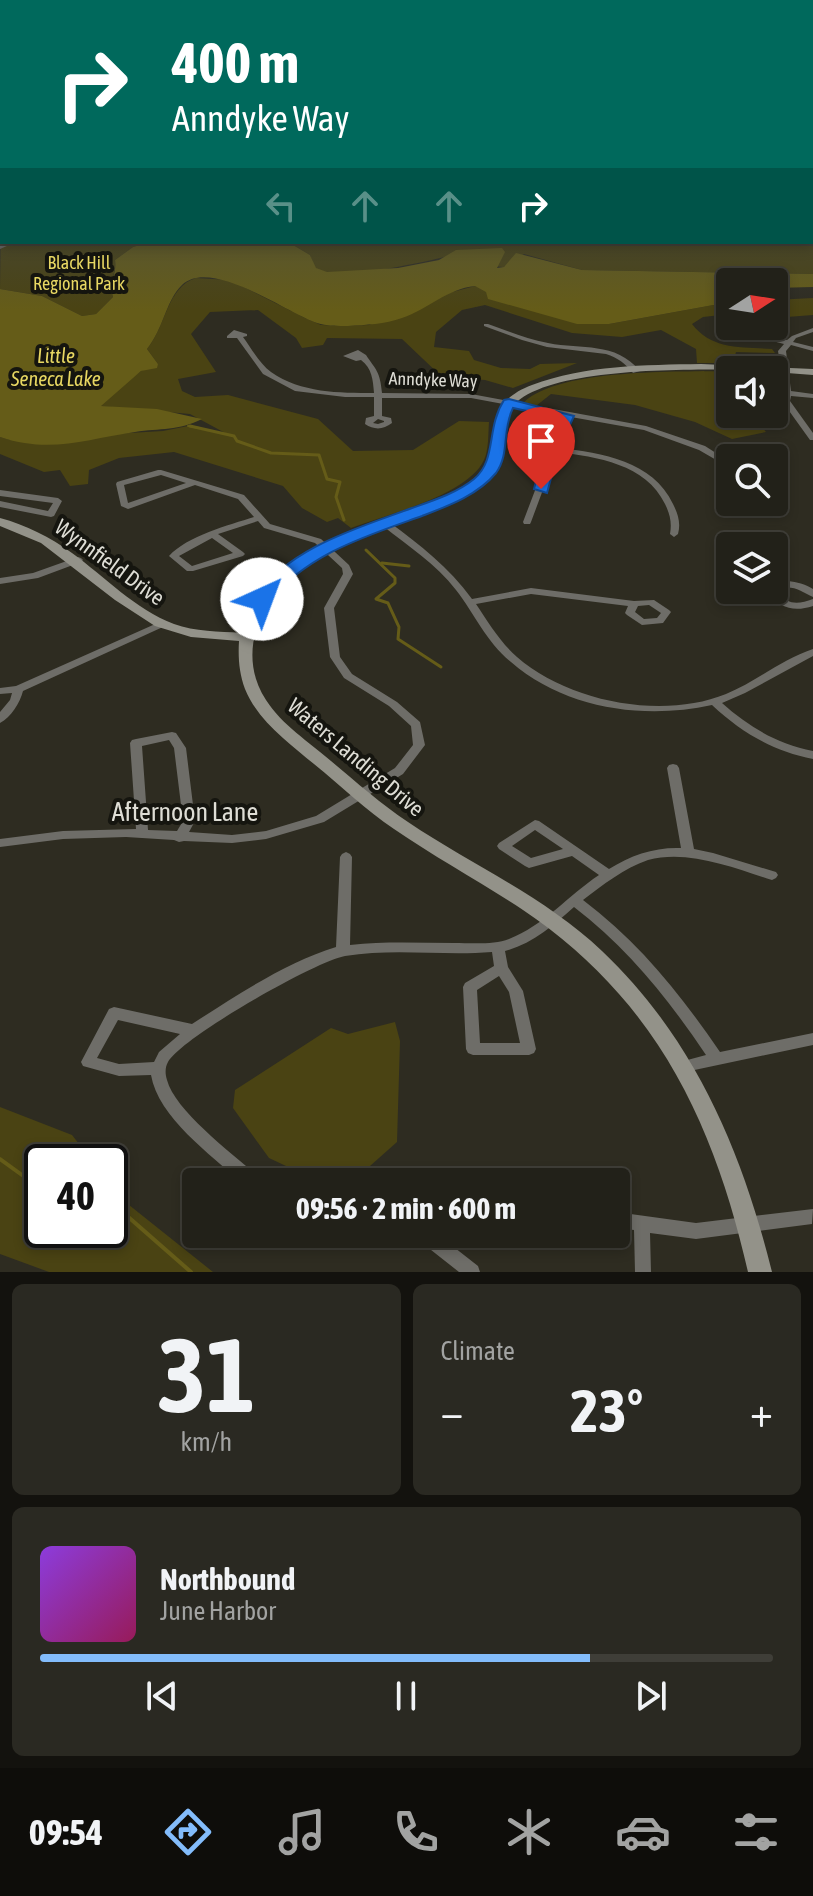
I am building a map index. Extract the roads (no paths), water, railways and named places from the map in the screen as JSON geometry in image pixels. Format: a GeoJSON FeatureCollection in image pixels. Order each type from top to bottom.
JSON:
{"type":"FeatureCollection","features":[{"type":"Feature","properties":{"kind":"street"},"geometry":{"type":"LineString","coordinates":[[486,325],[547,345],[614,353],[630,362],[636,371]]}},
{"type":"Feature","properties":{"kind":"street"},"geometry":{"type":"LineString","coordinates":[[783,356],[782,351],[788,343],[813,330]]}},
{"type":"Feature","properties":{"kind":"street","name":"Anndyke Way"},"geometry":{"type":"LineString","coordinates":[[240,338],[266,372],[279,382],[319,393],[450,394],[509,403],[675,437],[716,459]]}},
{"type":"Feature","properties":{"kind":"street"},"geometry":{"type":"LineString","coordinates":[[777,340],[813,349]]}},
{"type":"Feature","properties":{"kind":"street"},"geometry":{"type":"LineString","coordinates":[[362,357],[373,368],[378,417]]}},
{"type":"Feature","properties":{"kind":"street"},"geometry":{"type":"LineString","coordinates":[[788,369],[813,372]]}},
{"type":"Feature","properties":{"kind":"street"},"geometry":{"type":"LineString","coordinates":[[245,637],[253,615],[275,583],[326,548],[443,502],[478,483],[492,468],[498,451],[499,421],[509,403],[524,392],[555,379],[636,371],[716,370]]}},
{"type":"Feature","properties":{"kind":"street"},"geometry":{"type":"LineString","coordinates":[[788,393],[813,396]]}},
{"type":"Feature","properties":{"kind":"street"},"geometry":{"type":"LineString","coordinates":[[788,408],[813,438]]}},
{"type":"Feature","properties":{"kind":"street"},"geometry":{"type":"LineString","coordinates":[[527,522],[541,489],[551,449],[567,416]]}},
{"type":"Feature","properties":{"kind":"street"},"geometry":{"type":"LineString","coordinates":[[551,449],[606,458],[648,477],[670,502],[677,525],[674,534]]}},
{"type":"Feature","properties":{"kind":"street"},"geometry":{"type":"LineString","coordinates":[[196,482],[128,506],[124,504],[120,484],[161,472],[196,482],[241,497],[275,530],[310,538],[326,548]]}},
{"type":"Feature","properties":{"kind":"street"},"geometry":{"type":"LineString","coordinates":[[0,493],[58,501],[51,514],[0,504]]}},
{"type":"Feature","properties":{"kind":"street"},"geometry":{"type":"LineString","coordinates":[[212,534],[240,554],[190,569],[174,556],[212,534],[260,518]]}},
{"type":"Feature","properties":{"kind":"street","name":"Wynnfield Drive"},"geometry":{"type":"LineString","coordinates":[[0,522],[40,535],[78,560],[141,612],[162,624],[199,635],[245,637]]}},
{"type":"Feature","properties":{"kind":"street"},"geometry":{"type":"LineString","coordinates":[[386,524],[451,579],[512,658],[562,689],[598,701],[638,707],[676,708],[715,702],[746,690],[813,652]]}},
{"type":"Feature","properties":{"kind":"street","name":"Afternoon Lane"},"geometry":{"type":"LineString","coordinates":[[0,843],[63,835],[142,834],[232,839],[295,829],[362,795],[413,758],[420,735],[402,711],[348,676],[335,657],[329,608],[348,574],[346,567],[326,548]]}},
{"type":"Feature","properties":{"kind":"street"},"geometry":{"type":"LineString","coordinates":[[0,581],[35,576],[78,560]]}},
{"type":"Feature","properties":{"kind":"street"},"geometry":{"type":"LineString","coordinates":[[811,607],[782,603],[775,596],[776,589],[797,585],[813,594]]}},
{"type":"Feature","properties":{"kind":"street"},"geometry":{"type":"LineString","coordinates":[[469,602],[531,591],[634,604]]}},
{"type":"Feature","properties":{"kind":"street"},"geometry":{"type":"LineString","coordinates":[[0,691],[18,689],[162,624]]}},
{"type":"Feature","properties":{"kind":"street","name":"Waters Landing Drive"},"geometry":{"type":"LineString","coordinates":[[245,637],[247,670],[266,711],[362,795],[410,832],[552,919],[595,956],[628,991],[685,1066],[722,1139],[750,1225],[760,1272]]}},
{"type":"Feature","properties":{"kind":"street"},"geometry":{"type":"LineString","coordinates":[[0,719],[15,701],[18,689]]}},
{"type":"Feature","properties":{"kind":"street"},"geometry":{"type":"LineString","coordinates":[[715,702],[752,734],[772,744],[813,755]]}},
{"type":"Feature","properties":{"kind":"street"},"geometry":{"type":"LineString","coordinates":[[142,834],[136,743],[172,736],[180,748],[189,821],[179,838]]}},
{"type":"Feature","properties":{"kind":"street"},"geometry":{"type":"LineString","coordinates":[[673,768],[688,851]]}},
{"type":"Feature","properties":{"kind":"street"},"geometry":{"type":"LineString","coordinates":[[574,851],[529,863],[503,846],[535,824],[606,873]]}},
{"type":"Feature","properties":{"kind":"street"},"geometry":{"type":"LineString","coordinates":[[237,1168],[198,1133],[161,1086],[158,1068],[165,1054],[195,1031],[308,962],[343,951],[498,947],[520,941],[552,919],[606,873],[638,857],[688,851],[772,875]]}},
{"type":"Feature","properties":{"kind":"street"},"geometry":{"type":"LineString","coordinates":[[343,951],[346,857]]}},
{"type":"Feature","properties":{"kind":"street"},"geometry":{"type":"LineString","coordinates":[[574,900],[595,914],[652,969],[716,1058]]}},
{"type":"Feature","properties":{"kind":"street"},"geometry":{"type":"LineString","coordinates":[[498,947],[501,968],[516,991],[529,1049],[473,1049],[470,987],[501,968]]}},
{"type":"Feature","properties":{"kind":"street"},"geometry":{"type":"LineString","coordinates":[[158,1068],[119,1070],[88,1062],[114,1013],[195,1031]]}},
{"type":"Feature","properties":{"kind":"street"},"geometry":{"type":"LineString","coordinates":[[685,1066],[813,1039]]}},
{"type":"Feature","properties":{"kind":"street"},"geometry":{"type":"LineString","coordinates":[[630,1222],[696,1231],[813,1216]]}},
{"type":"Feature","properties":{"kind":"street"},"geometry":{"type":"LineString","coordinates":[[642,1224],[643,1272]]}},
{"type":"Feature","properties":{"kind":"street"},"geometry":{"type":"LineString","coordinates":[[442,1248],[472,1272]]}},
{"type":"Feature","properties":{"kind":"water","name":"Little Seneca Lake"},"geometry":{"type":"Polygon","coordinates":[[[143,244],[291,244],[310,255],[316,268],[327,272],[398,268],[439,260],[456,250],[502,248],[505,252],[497,268],[504,267],[516,253],[582,270],[716,272],[716,305],[609,324],[577,324],[488,299],[486,292],[475,286],[455,291],[396,320],[340,326],[317,323],[230,282],[195,278],[177,291],[147,349],[158,364],[157,368],[141,371],[101,406],[157,409],[202,419],[177,427],[68,444],[36,444],[0,437],[0,289],[42,296],[82,316],[96,314],[113,297],[115,260],[133,247],[143,244]]]}},
{"type":"Feature","properties":{"kind":"water","name":"Little Seneca Lake"},"geometry":{"type":"Polygon","coordinates":[[[788,274],[813,274],[813,287],[788,288],[788,274]]]}},
{"type":"Feature","properties":{"kind":"waterway"},"geometry":{"type":"LineString","coordinates":[[188,426],[198,428]]}},
{"type":"Feature","properties":{"kind":"waterway"},"geometry":{"type":"LineString","coordinates":[[190,426],[198,428]]}},
{"type":"Feature","properties":{"kind":"waterway"},"geometry":{"type":"LineString","coordinates":[[198,428],[234,436],[237,441],[271,453],[319,455],[327,479],[340,482],[336,497],[344,520]]}},
{"type":"Feature","properties":{"kind":"waterway"},"geometry":{"type":"LineString","coordinates":[[366,550],[395,578],[395,583],[376,599],[388,603],[399,627],[398,639],[441,667]]}},
{"type":"Feature","properties":{"kind":"waterway"},"geometry":{"type":"LineString","coordinates":[[382,563],[409,566]]}},
{"type":"Feature","properties":{"kind":"waterway"},"geometry":{"type":"LineString","coordinates":[[0,1159],[24,1175]]}},
{"type":"Feature","properties":{"kind":"waterway"},"geometry":{"type":"LineString","coordinates":[[128,1217],[191,1272]]}},
{"type":"Feature","properties":{"kind":"park label","name":"Black Hill Regional Park"},"geometry":{"type":"Point","coordinates":[79,273]}}]}
